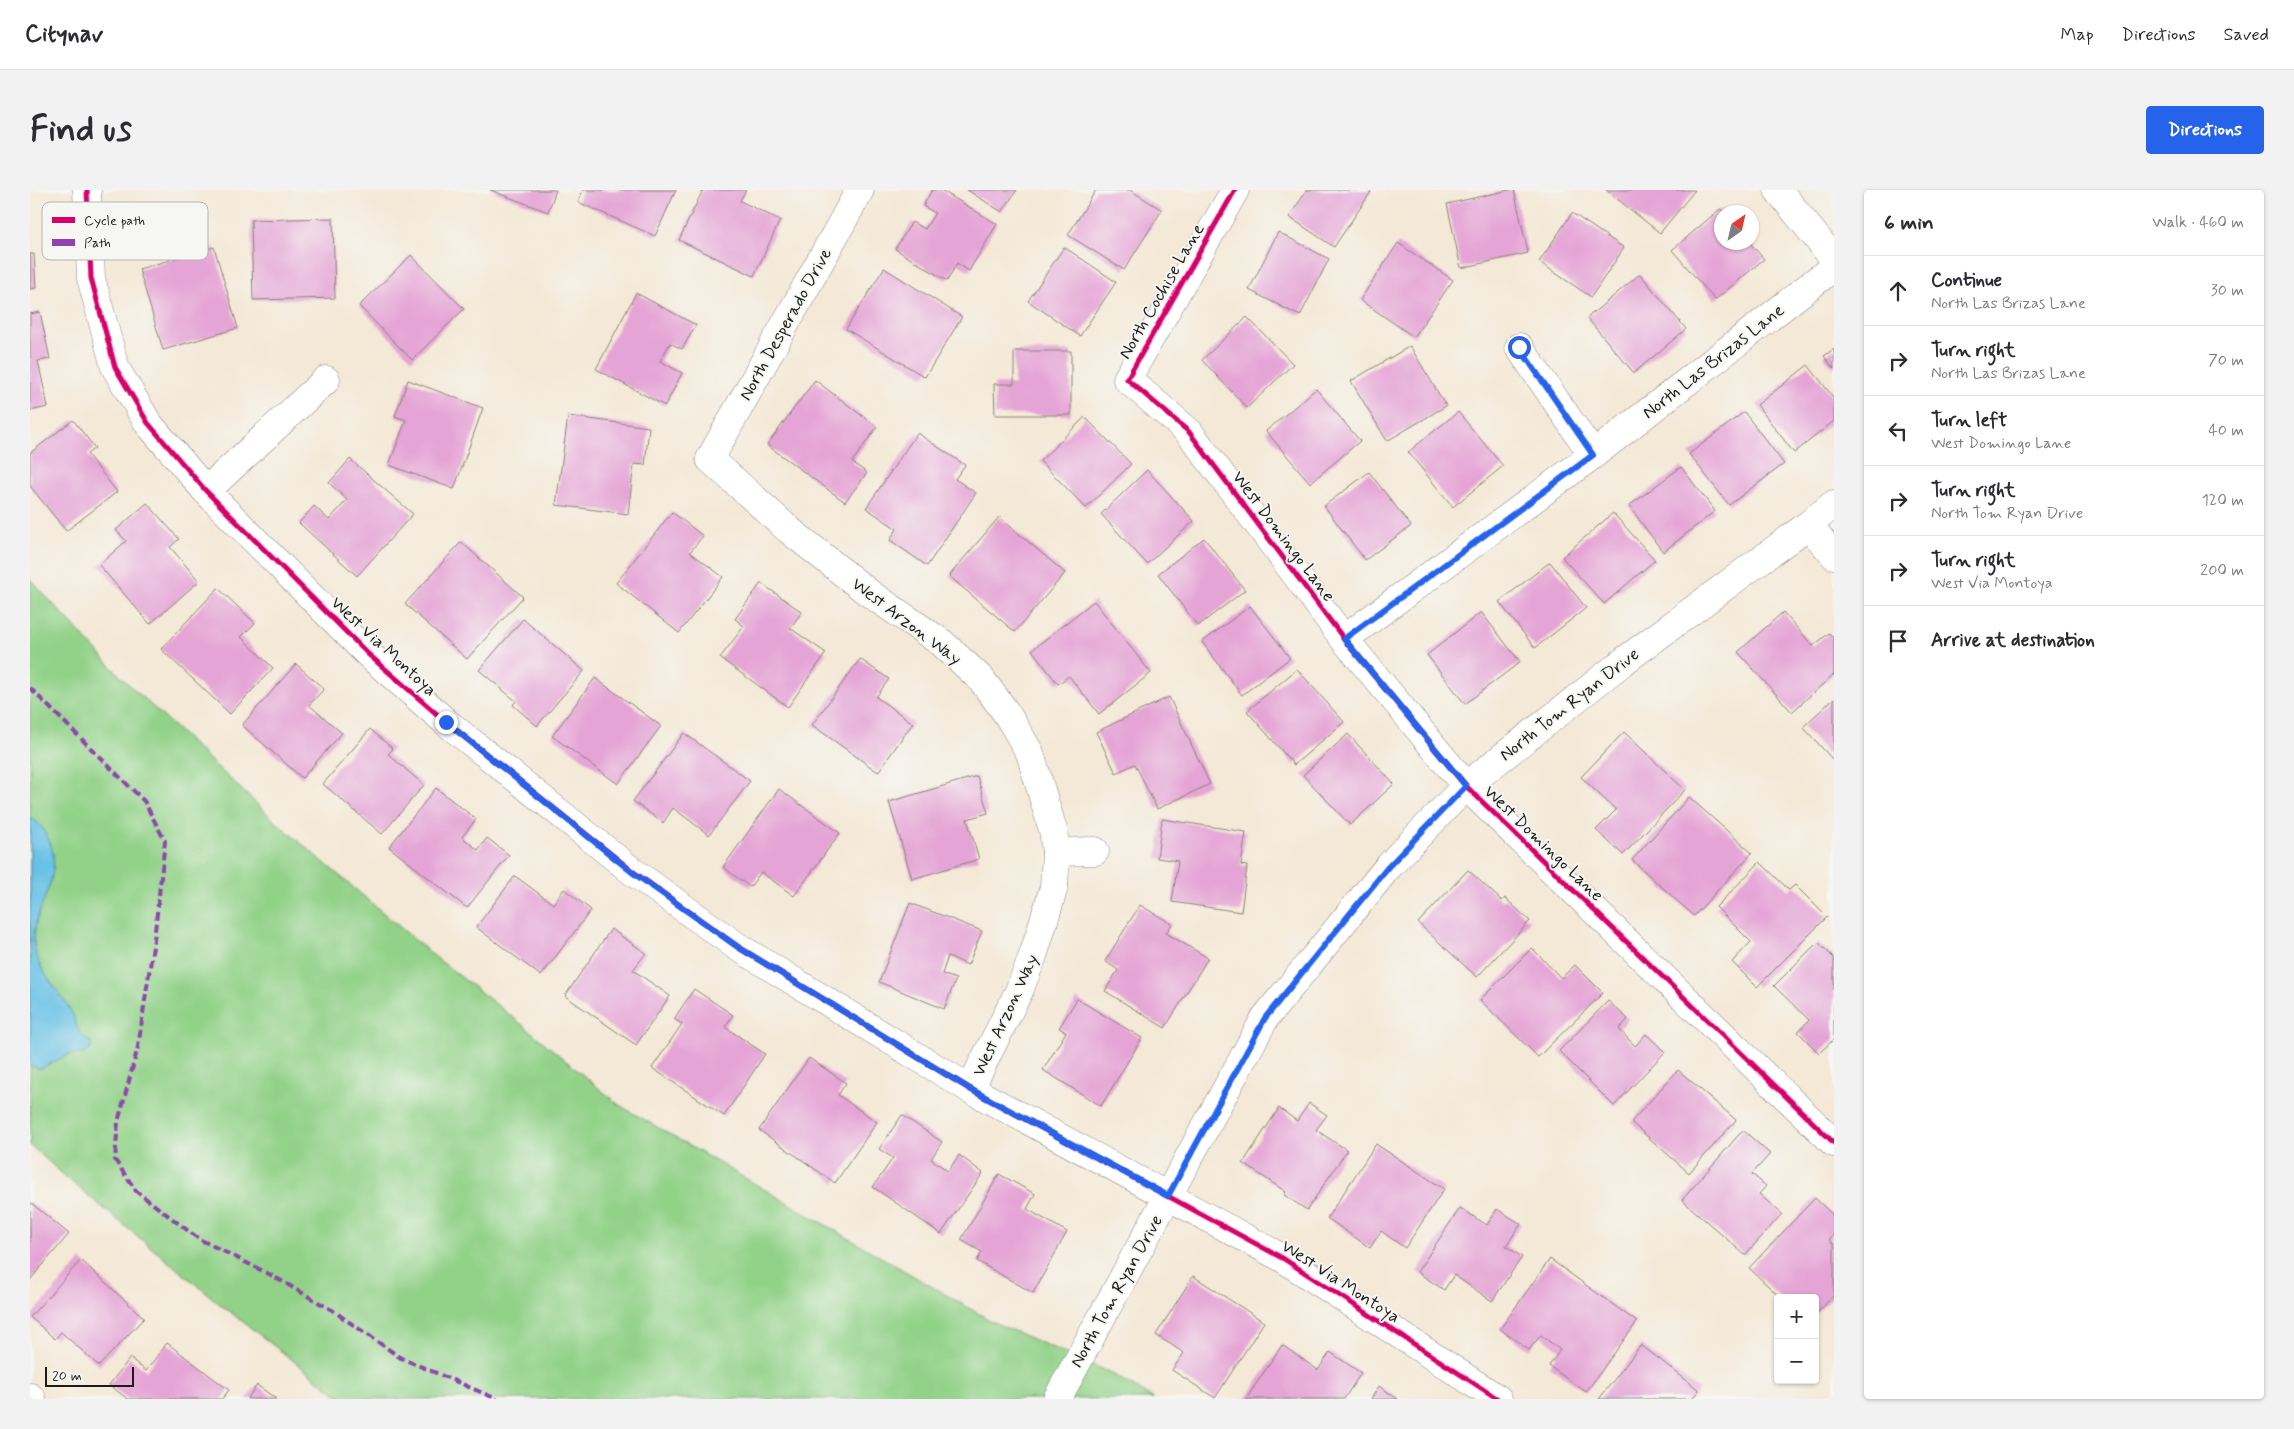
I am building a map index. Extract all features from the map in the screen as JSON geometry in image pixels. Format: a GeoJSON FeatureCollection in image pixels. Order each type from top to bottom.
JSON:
{"type":"FeatureCollection","features":[{"type":"Feature","properties":{"kind":"street","name":"North Desperado Drive"},"geometry":{"type":"LineString","coordinates":[[710,459],[860,190]]}},
{"type":"Feature","properties":{"kind":"street","name":"North Cochise Lane"},"geometry":{"type":"LineString","coordinates":[[1127,379],[1235,190]]}},
{"type":"Feature","properties":{"kind":"street"},"geometry":{"type":"LineString","coordinates":[[1778,190],[1834,259]]}},
{"type":"Feature","properties":{"kind":"street","name":"West Via Montoya"},"geometry":{"type":"LineString","coordinates":[[90,260],[91,278],[115,366],[148,423],[206,492],[368,654],[461,734],[632,872],[738,947],[970,1089],[1284,1259],[1498,1399]]}},
{"type":"Feature","properties":{"kind":"street","name":"North Las Brizas Lane"},"geometry":{"type":"LineString","coordinates":[[1344,639],[1593,455],[1834,267]]}},
{"type":"Feature","properties":{"kind":"street"},"geometry":{"type":"LineString","coordinates":[[1519,347],[1593,455]]}},
{"type":"Feature","properties":{"kind":"street","name":"West Domingo Lane"},"geometry":{"type":"LineString","coordinates":[[1127,379],[1189,432],[1344,639],[1466,786],[1834,1143]]}},
{"type":"Feature","properties":{"kind":"street"},"geometry":{"type":"LineString","coordinates":[[206,492],[326,380]]}},
{"type":"Feature","properties":{"kind":"street","name":"West Arzon Way"},"geometry":{"type":"LineString","coordinates":[[710,459],[789,530],[869,593],[942,643],[981,679],[1007,714],[1030,753],[1053,830],[1056,852],[1054,887],[1034,953],[1019,991],[970,1089]]}},
{"type":"Feature","properties":{"kind":"street","name":"North Tom Ryan Drive"},"geometry":{"type":"LineString","coordinates":[[1058,1399],[1265,1018],[1388,867],[1466,786],[1624,660],[1834,504]]}},
{"type":"Feature","properties":{"kind":"street"},"geometry":{"type":"LineString","coordinates":[[1808,525],[1834,555]]}},
{"type":"Feature","properties":{"kind":"street"},"geometry":{"type":"LineString","coordinates":[[1056,852],[1095,851]]}},
{"type":"Feature","properties":{"kind":"green space"},"geometry":{"type":"Polygon","coordinates":[[[30,579],[121,677],[275,821],[434,956],[524,1026],[619,1105],[993,1322],[1109,1372],[1154,1399],[343,1399],[221,1305],[68,1179],[30,1145],[30,579]]]}},
{"type":"Feature","properties":{"kind":"water"},"geometry":{"type":"Polygon","coordinates":[[[30,818],[40,826],[47,836],[54,864],[52,877],[35,928],[35,952],[42,969],[69,1008],[81,1035],[91,1042],[91,1049],[83,1054],[70,1054],[40,1069],[30,1066],[30,818]]]}},
{"type":"Feature","properties":{"kind":"building"},"geometry":{"type":"Polygon","coordinates":[[[490,190],[556,190],[548,212],[490,190]]]}},
{"type":"Feature","properties":{"kind":"building"},"geometry":{"type":"Polygon","coordinates":[[[583,190],[676,190],[655,236],[578,202],[583,190]]]}},
{"type":"Feature","properties":{"kind":"building"},"geometry":{"type":"Polygon","coordinates":[[[703,190],[746,190],[740,201],[780,220],[754,276],[679,240],[703,190]]]}},
{"type":"Feature","properties":{"kind":"building"},"geometry":{"type":"Polygon","coordinates":[[[932,190],[941,190],[997,224],[969,271],[957,263],[947,281],[895,249],[912,222],[925,229],[935,213],[923,206],[932,190]]]}},
{"type":"Feature","properties":{"kind":"building"},"geometry":{"type":"Polygon","coordinates":[[[967,190],[1017,190],[1002,212],[967,190]]]}},
{"type":"Feature","properties":{"kind":"building"},"geometry":{"type":"Polygon","coordinates":[[[1096,190],[1130,190],[1162,210],[1124,270],[1068,235],[1096,190]]]}},
{"type":"Feature","properties":{"kind":"building"},"geometry":{"type":"Polygon","coordinates":[[[1307,190],[1367,190],[1371,192],[1334,247],[1289,217],[1307,190]]]}},
{"type":"Feature","properties":{"kind":"building"},"geometry":{"type":"Polygon","coordinates":[[[1514,190],[1528,253],[1461,268],[1447,204],[1514,190]]]}},
{"type":"Feature","properties":{"kind":"building"},"geometry":{"type":"Polygon","coordinates":[[[1606,190],[1695,190],[1660,233],[1606,190]]]}},
{"type":"Feature","properties":{"kind":"building"},"geometry":{"type":"Polygon","coordinates":[[[1572,213],[1624,248],[1591,297],[1539,262],[1572,213]]]}},
{"type":"Feature","properties":{"kind":"building"},"geometry":{"type":"Polygon","coordinates":[[[1714,214],[1714,250],[1756,250],[1764,259],[1715,300],[1672,250],[1714,214]]]}},
{"type":"Feature","properties":{"kind":"building"},"geometry":{"type":"Polygon","coordinates":[[[333,218],[335,298],[253,300],[251,220],[333,218]]]}},
{"type":"Feature","properties":{"kind":"building"},"geometry":{"type":"Polygon","coordinates":[[[1278,232],[1329,259],[1300,316],[1249,290],[1278,232]]]}},
{"type":"Feature","properties":{"kind":"building"},"geometry":{"type":"Polygon","coordinates":[[[1398,243],[1453,280],[1414,337],[1360,300],[1398,243]]]}},
{"type":"Feature","properties":{"kind":"building"},"geometry":{"type":"Polygon","coordinates":[[[214,247],[238,328],[163,350],[139,269],[170,260],[208,260],[208,249],[214,247]]]}},
{"type":"Feature","properties":{"kind":"building"},"geometry":{"type":"Polygon","coordinates":[[[1064,247],[1116,282],[1080,336],[1028,301],[1064,247]]]}},
{"type":"Feature","properties":{"kind":"building"},"geometry":{"type":"Polygon","coordinates":[[[30,254],[34,254],[36,288],[30,289],[30,254]]]}},
{"type":"Feature","properties":{"kind":"building"},"geometry":{"type":"Polygon","coordinates":[[[411,255],[464,309],[412,360],[359,306],[411,255]]]}},
{"type":"Feature","properties":{"kind":"building"},"geometry":{"type":"Polygon","coordinates":[[[884,268],[962,317],[925,377],[846,329],[884,268]]]}},
{"type":"Feature","properties":{"kind":"building"},"geometry":{"type":"Polygon","coordinates":[[[1640,274],[1686,329],[1634,373],[1587,318],[1640,274]]]}},
{"type":"Feature","properties":{"kind":"building"},"geometry":{"type":"Polygon","coordinates":[[[636,293],[696,325],[682,349],[670,343],[660,361],[682,373],[665,406],[596,369],[636,293]]]}},
{"type":"Feature","properties":{"kind":"building"},"geometry":{"type":"Polygon","coordinates":[[[40,312],[50,359],[38,361],[48,407],[30,411],[30,314],[40,312]]]}},
{"type":"Feature","properties":{"kind":"building"},"geometry":{"type":"Polygon","coordinates":[[[1247,317],[1293,364],[1247,408],[1202,360],[1247,317]]]}},
{"type":"Feature","properties":{"kind":"building"},"geometry":{"type":"Polygon","coordinates":[[[1410,346],[1446,406],[1387,441],[1351,381],[1410,346]]]}},
{"type":"Feature","properties":{"kind":"building"},"geometry":{"type":"Polygon","coordinates":[[[1834,349],[1834,369],[1824,356],[1834,349]]]}},
{"type":"Feature","properties":{"kind":"building"},"geometry":{"type":"Polygon","coordinates":[[[1014,351],[1071,351],[1071,415],[995,415],[994,384],[1014,384],[1014,351]]]}},
{"type":"Feature","properties":{"kind":"building"},"geometry":{"type":"Polygon","coordinates":[[[1808,365],[1834,398],[1834,421],[1794,453],[1757,405],[1808,365]]]}},
{"type":"Feature","properties":{"kind":"building"},"geometry":{"type":"Polygon","coordinates":[[[408,380],[483,408],[454,489],[389,465],[406,420],[395,416],[408,380]]]}},
{"type":"Feature","properties":{"kind":"building"},"geometry":{"type":"Polygon","coordinates":[[[815,380],[877,427],[852,462],[867,473],[845,502],[767,445],[815,380]]]}},
{"type":"Feature","properties":{"kind":"building"},"geometry":{"type":"Polygon","coordinates":[[[1316,389],[1360,441],[1310,483],[1266,431],[1316,389]]]}},
{"type":"Feature","properties":{"kind":"building"},"geometry":{"type":"Polygon","coordinates":[[[1458,412],[1503,466],[1453,507],[1408,452],[1458,412]]]}},
{"type":"Feature","properties":{"kind":"building"},"geometry":{"type":"Polygon","coordinates":[[[1744,412],[1784,464],[1729,505],[1689,454],[1744,412]]]}},
{"type":"Feature","properties":{"kind":"building"},"geometry":{"type":"Polygon","coordinates":[[[568,416],[649,427],[645,465],[634,464],[628,514],[556,505],[568,416]]]}},
{"type":"Feature","properties":{"kind":"building"},"geometry":{"type":"Polygon","coordinates":[[[1085,417],[1131,464],[1086,508],[1040,461],[1085,417]]]}},
{"type":"Feature","properties":{"kind":"building"},"geometry":{"type":"Polygon","coordinates":[[[73,420],[95,448],[87,454],[117,492],[66,531],[30,486],[30,453],[73,420]]]}},
{"type":"Feature","properties":{"kind":"building"},"geometry":{"type":"Polygon","coordinates":[[[917,433],[965,465],[955,479],[976,493],[927,566],[890,540],[897,529],[866,508],[917,433]]]}},
{"type":"Feature","properties":{"kind":"building"},"geometry":{"type":"Polygon","coordinates":[[[350,459],[413,514],[357,576],[299,523],[314,506],[329,520],[347,500],[329,483],[350,459]]]}},
{"type":"Feature","properties":{"kind":"building"},"geometry":{"type":"Polygon","coordinates":[[[1681,467],[1715,511],[1663,552],[1629,506],[1681,467]]]}},
{"type":"Feature","properties":{"kind":"building"},"geometry":{"type":"Polygon","coordinates":[[[1147,470],[1194,521],[1147,564],[1101,514],[1147,470]]]}},
{"type":"Feature","properties":{"kind":"building"},"geometry":{"type":"Polygon","coordinates":[[[1369,472],[1411,526],[1365,560],[1324,506],[1369,472]]]}},
{"type":"Feature","properties":{"kind":"building"},"geometry":{"type":"Polygon","coordinates":[[[147,503],[179,539],[170,547],[199,581],[150,624],[99,565],[126,541],[116,530],[147,503]]]}},
{"type":"Feature","properties":{"kind":"building"},"geometry":{"type":"Polygon","coordinates":[[[672,512],[703,536],[690,552],[723,577],[679,633],[616,583],[672,512]]]}},
{"type":"Feature","properties":{"kind":"building"},"geometry":{"type":"Polygon","coordinates":[[[1613,513],[1655,560],[1604,604],[1562,557],[1613,513]]]}},
{"type":"Feature","properties":{"kind":"building"},"geometry":{"type":"Polygon","coordinates":[[[999,517],[1065,573],[1015,632],[949,576],[999,517]]]}},
{"type":"Feature","properties":{"kind":"building"},"geometry":{"type":"Polygon","coordinates":[[[1204,538],[1245,590],[1198,626],[1158,574],[1204,538]]]}},
{"type":"Feature","properties":{"kind":"building"},"geometry":{"type":"Polygon","coordinates":[[[461,542],[523,597],[467,659],[405,604],[461,542]]]}},
{"type":"Feature","properties":{"kind":"building"},"geometry":{"type":"Polygon","coordinates":[[[1550,562],[1586,608],[1535,648],[1499,602],[1550,562]]]}},
{"type":"Feature","properties":{"kind":"building"},"geometry":{"type":"Polygon","coordinates":[[[761,583],[802,612],[790,628],[826,653],[788,707],[720,658],[744,626],[735,619],[761,583]]]}},
{"type":"Feature","properties":{"kind":"building"},"geometry":{"type":"Polygon","coordinates":[[[218,588],[255,623],[241,637],[273,668],[230,714],[161,649],[218,588]]]}},
{"type":"Feature","properties":{"kind":"building"},"geometry":{"type":"Polygon","coordinates":[[[1094,601],[1151,673],[1099,714],[1069,676],[1058,684],[1032,650],[1094,601]]]}},
{"type":"Feature","properties":{"kind":"building"},"geometry":{"type":"Polygon","coordinates":[[[1250,606],[1290,658],[1242,695],[1202,642],[1250,606]]]}},
{"type":"Feature","properties":{"kind":"building"},"geometry":{"type":"Polygon","coordinates":[[[1481,612],[1520,662],[1465,704],[1427,655],[1481,612]]]}},
{"type":"Feature","properties":{"kind":"building"},"geometry":{"type":"Polygon","coordinates":[[[1783,612],[1813,646],[1829,633],[1834,639],[1834,674],[1792,712],[1738,652],[1783,612]]]}},
{"type":"Feature","properties":{"kind":"building"},"geometry":{"type":"Polygon","coordinates":[[[523,619],[584,671],[537,726],[513,705],[516,701],[479,670],[523,619]]]}},
{"type":"Feature","properties":{"kind":"building"},"geometry":{"type":"Polygon","coordinates":[[[860,659],[889,679],[876,697],[913,723],[878,772],[812,725],[860,659]]]}},
{"type":"Feature","properties":{"kind":"building"},"geometry":{"type":"Polygon","coordinates":[[[296,664],[324,689],[309,705],[342,733],[302,778],[242,725],[296,664]]]}},
{"type":"Feature","properties":{"kind":"building"},"geometry":{"type":"Polygon","coordinates":[[[1297,669],[1344,722],[1294,765],[1247,711],[1297,669]]]}},
{"type":"Feature","properties":{"kind":"building"},"geometry":{"type":"Polygon","coordinates":[[[595,678],[661,726],[618,784],[552,736],[595,678]]]}},
{"type":"Feature","properties":{"kind":"building"},"geometry":{"type":"Polygon","coordinates":[[[1169,697],[1210,784],[1157,809],[1135,764],[1116,773],[1096,732],[1169,697]]]}},
{"type":"Feature","properties":{"kind":"building"},"geometry":{"type":"Polygon","coordinates":[[[1834,698],[1834,761],[1803,727],[1834,698]]]}},
{"type":"Feature","properties":{"kind":"building"},"geometry":{"type":"Polygon","coordinates":[[[370,729],[393,749],[388,754],[424,785],[382,834],[323,784],[370,729]]]}},
{"type":"Feature","properties":{"kind":"building"},"geometry":{"type":"Polygon","coordinates":[[[1624,732],[1685,790],[1623,855],[1596,830],[1616,810],[1581,777],[1624,732]]]}},
{"type":"Feature","properties":{"kind":"building"},"geometry":{"type":"Polygon","coordinates":[[[684,733],[750,781],[709,835],[673,808],[663,823],[633,801],[684,733]]]}},
{"type":"Feature","properties":{"kind":"building"},"geometry":{"type":"Polygon","coordinates":[[[1348,734],[1394,784],[1350,825],[1303,775],[1348,734]]]}},
{"type":"Feature","properties":{"kind":"building"},"geometry":{"type":"Polygon","coordinates":[[[977,776],[988,813],[967,819],[979,859],[912,879],[889,802],[977,776]]]}},
{"type":"Feature","properties":{"kind":"building"},"geometry":{"type":"Polygon","coordinates":[[[436,788],[476,819],[462,837],[478,850],[487,838],[509,855],[467,908],[389,847],[436,788]]]}},
{"type":"Feature","properties":{"kind":"building"},"geometry":{"type":"Polygon","coordinates":[[[779,789],[840,833],[794,896],[761,872],[750,887],[723,867],[779,789]]]}},
{"type":"Feature","properties":{"kind":"building"},"geometry":{"type":"Polygon","coordinates":[[[1689,797],[1752,853],[1694,916],[1632,860],[1689,797]]]}},
{"type":"Feature","properties":{"kind":"building"},"geometry":{"type":"Polygon","coordinates":[[[1162,819],[1246,832],[1241,865],[1247,866],[1241,912],[1172,902],[1178,861],[1157,858],[1162,819]]]}},
{"type":"Feature","properties":{"kind":"building"},"geometry":{"type":"Polygon","coordinates":[[[1760,862],[1789,890],[1795,885],[1827,917],[1757,987],[1732,962],[1751,942],[1716,907],[1760,862]]]}},
{"type":"Feature","properties":{"kind":"building"},"geometry":{"type":"Polygon","coordinates":[[[1468,870],[1502,901],[1505,898],[1530,921],[1477,977],[1418,923],[1468,870]]]}},
{"type":"Feature","properties":{"kind":"building"},"geometry":{"type":"Polygon","coordinates":[[[515,876],[553,904],[564,889],[591,910],[541,976],[476,927],[515,876]]]}},
{"type":"Feature","properties":{"kind":"building"},"geometry":{"type":"Polygon","coordinates":[[[910,903],[982,931],[968,965],[948,956],[942,974],[956,979],[944,1009],[879,982],[910,903]]]}},
{"type":"Feature","properties":{"kind":"building"},"geometry":{"type":"Polygon","coordinates":[[[1140,905],[1172,924],[1166,933],[1208,958],[1165,1028],[1105,991],[1118,970],[1105,961],[1140,905]]]}},
{"type":"Feature","properties":{"kind":"building"},"geometry":{"type":"Polygon","coordinates":[[[611,929],[646,953],[633,970],[670,996],[636,1045],[565,996],[611,929]]]}},
{"type":"Feature","properties":{"kind":"building"},"geometry":{"type":"Polygon","coordinates":[[[1818,942],[1834,958],[1834,1039],[1819,1053],[1798,1032],[1809,1020],[1774,986],[1818,942]]]}},
{"type":"Feature","properties":{"kind":"building"},"geometry":{"type":"Polygon","coordinates":[[[1532,948],[1561,978],[1575,965],[1603,993],[1538,1057],[1480,1000],[1532,948]]]}},
{"type":"Feature","properties":{"kind":"building"},"geometry":{"type":"Polygon","coordinates":[[[694,989],[733,1015],[725,1027],[765,1054],[724,1116],[652,1068],[682,1024],[674,1019],[694,989]]]}},
{"type":"Feature","properties":{"kind":"building"},"geometry":{"type":"Polygon","coordinates":[[[1077,999],[1142,1038],[1101,1106],[1043,1070],[1066,1032],[1059,1028],[1077,999]]]}},
{"type":"Feature","properties":{"kind":"building"},"geometry":{"type":"Polygon","coordinates":[[[1608,1001],[1628,1019],[1619,1029],[1635,1046],[1646,1034],[1665,1052],[1614,1106],[1559,1051],[1608,1001]]]}},
{"type":"Feature","properties":{"kind":"building"},"geometry":{"type":"Polygon","coordinates":[[[809,1058],[846,1083],[838,1095],[877,1122],[835,1183],[759,1130],[809,1058]]]}},
{"type":"Feature","properties":{"kind":"building"},"geometry":{"type":"Polygon","coordinates":[[[1678,1070],[1736,1120],[1689,1173],[1631,1122],[1678,1070]]]}},
{"type":"Feature","properties":{"kind":"building"},"geometry":{"type":"Polygon","coordinates":[[[1309,1103],[1327,1115],[1316,1130],[1347,1150],[1307,1210],[1284,1195],[1286,1192],[1243,1163],[1279,1108],[1297,1121],[1309,1103]]]}},
{"type":"Feature","properties":{"kind":"building"},"geometry":{"type":"Polygon","coordinates":[[[902,1115],[942,1142],[931,1159],[948,1171],[959,1155],[983,1173],[941,1234],[873,1187],[893,1158],[879,1149],[902,1115]]]}},
{"type":"Feature","properties":{"kind":"building"},"geometry":{"type":"Polygon","coordinates":[[[1743,1130],[1770,1154],[1752,1174],[1766,1186],[1759,1194],[1782,1214],[1745,1255],[1682,1200],[1743,1130]]]}},
{"type":"Feature","properties":{"kind":"building"},"geometry":{"type":"Polygon","coordinates":[[[1376,1144],[1444,1189],[1405,1248],[1381,1231],[1370,1248],[1327,1218],[1376,1144]]]}},
{"type":"Feature","properties":{"kind":"building"},"geometry":{"type":"Polygon","coordinates":[[[999,1174],[1035,1194],[1027,1209],[1067,1232],[1033,1293],[977,1261],[982,1252],[961,1240],[999,1174]]]}},
{"type":"Feature","properties":{"kind":"building"},"geometry":{"type":"Polygon","coordinates":[[[1815,1198],[1834,1216],[1834,1234],[1829,1240],[1834,1244],[1834,1295],[1819,1311],[1819,1294],[1777,1294],[1749,1268],[1815,1198]]]}},
{"type":"Feature","properties":{"kind":"building"},"geometry":{"type":"Polygon","coordinates":[[[30,1202],[69,1234],[30,1280],[30,1202]]]}},
{"type":"Feature","properties":{"kind":"building"},"geometry":{"type":"Polygon","coordinates":[[[1460,1208],[1487,1225],[1497,1209],[1521,1224],[1506,1246],[1522,1257],[1492,1301],[1454,1275],[1444,1290],[1417,1272],[1460,1208]]]}},
{"type":"Feature","properties":{"kind":"building"},"geometry":{"type":"Polygon","coordinates":[[[1550,1259],[1637,1322],[1586,1392],[1549,1366],[1560,1350],[1541,1335],[1529,1350],[1500,1329],[1550,1259]]]}},
{"type":"Feature","properties":{"kind":"building"},"geometry":{"type":"Polygon","coordinates":[[[81,1260],[144,1318],[99,1366],[61,1332],[55,1339],[30,1317],[81,1260]]]}},
{"type":"Feature","properties":{"kind":"building"},"geometry":{"type":"Polygon","coordinates":[[[1193,1276],[1264,1322],[1215,1398],[1172,1370],[1184,1353],[1156,1335],[1193,1276]]]}},
{"type":"Feature","properties":{"kind":"building"},"geometry":{"type":"Polygon","coordinates":[[[167,1343],[229,1390],[222,1399],[128,1399],[109,1385],[130,1358],[146,1371],[167,1343]]]}},
{"type":"Feature","properties":{"kind":"building"},"geometry":{"type":"Polygon","coordinates":[[[1282,1345],[1318,1370],[1330,1352],[1361,1373],[1344,1399],[1246,1399],[1282,1345]]]}},
{"type":"Feature","properties":{"kind":"building"},"geometry":{"type":"Polygon","coordinates":[[[1641,1345],[1699,1390],[1692,1399],[1599,1399],[1641,1345]]]}},
{"type":"Feature","properties":{"kind":"building"},"geometry":{"type":"Polygon","coordinates":[[[257,1385],[276,1399],[247,1399],[257,1385]]]}},
{"type":"Feature","properties":{"kind":"building"},"geometry":{"type":"Polygon","coordinates":[[[1379,1386],[1398,1399],[1371,1399],[1379,1386]]]}},
{"type":"Feature","properties":{"kind":"marked path"},"geometry":{"type":"LineString","coordinates":[[30,688],[144,801],[165,841],[154,940],[138,1047],[118,1122],[115,1160],[136,1191],[199,1239],[271,1275],[332,1310],[401,1358],[497,1399]]}},
{"type":"Feature","properties":{"kind":"cycle path"},"geometry":{"type":"LineString","coordinates":[[87,190],[88,202]]}},
{"type":"Feature","properties":{"kind":"cycle path"},"geometry":{"type":"LineString","coordinates":[[1235,190],[1127,379],[1189,432],[1344,639],[1466,786],[1834,1143]]}},
{"type":"Feature","properties":{"kind":"cycle path"},"geometry":{"type":"LineString","coordinates":[[90,260],[91,278],[115,367],[148,423],[206,491],[368,654],[446,722],[632,871],[738,947],[970,1089],[1284,1259],[1498,1399]]}},
{"type":"Feature","properties":{"kind":"route"},"geometry":{"type":"LineString","coordinates":[[446,722],[632,872],[738,947],[970,1089],[1168,1196],[1265,1018],[1388,867],[1466,786],[1344,639],[1593,455],[1519,347]]}}]}
